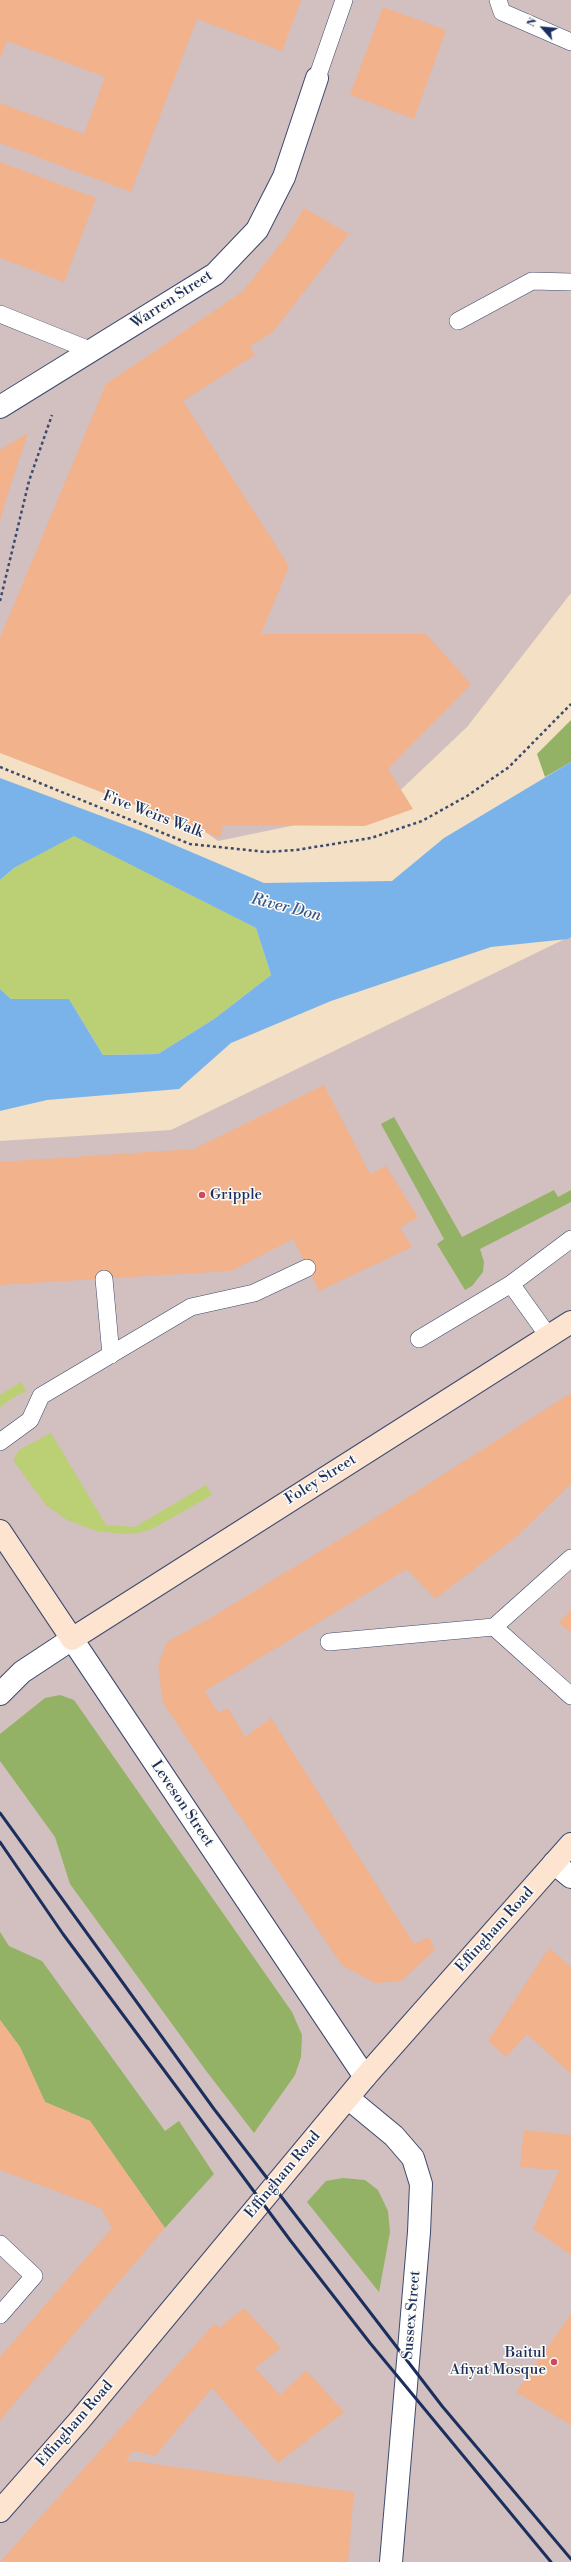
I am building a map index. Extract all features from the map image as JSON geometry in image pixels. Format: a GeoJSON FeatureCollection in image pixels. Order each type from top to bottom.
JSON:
{"type":"FeatureCollection","features":[{"type":"Feature","properties":{"kind":"main road","name":"Foley Street"},"geometry":{"type":"LineString","coordinates":[[72,1639],[571,1322]]}},
{"type":"Feature","properties":{"kind":"main road","name":"Leveson Street"},"geometry":{"type":"LineString","coordinates":[[0,1531],[72,1639]]}},
{"type":"Feature","properties":{"kind":"main road","name":"Effingham Road"},"geometry":{"type":"LineString","coordinates":[[0,2511],[79,2421],[365,2077],[571,1844]]}},
{"type":"Feature","properties":{"kind":"street","name":"Warren Street"},"geometry":{"type":"LineString","coordinates":[[0,407],[215,274],[257,230],[284,177],[317,78]]}},
{"type":"Feature","properties":{"kind":"street"},"geometry":{"type":"LineString","coordinates":[[0,1694],[22,1672],[72,1639]]}},
{"type":"Feature","properties":{"kind":"street","name":"Leveson Street"},"geometry":{"type":"LineString","coordinates":[[72,1639],[365,2077]]}},
{"type":"Feature","properties":{"kind":"street"},"geometry":{"type":"LineString","coordinates":[[554,1864],[571,1877]]}},
{"type":"Feature","properties":{"kind":"street","name":"Sussex Street"},"geometry":{"type":"LineString","coordinates":[[348,2098],[394,2136],[413,2158],[421,2184],[419,2232],[391,2562]]}},
{"type":"Feature","properties":{"kind":"lane"},"geometry":{"type":"LineString","coordinates":[[317,78],[344,0]]}},
{"type":"Feature","properties":{"kind":"lane"},"geometry":{"type":"LineString","coordinates":[[498,0],[502,12],[571,42]]}},
{"type":"Feature","properties":{"kind":"lane"},"geometry":{"type":"LineString","coordinates":[[458,321],[532,281],[571,282]]}},
{"type":"Feature","properties":{"kind":"lane"},"geometry":{"type":"LineString","coordinates":[[0,314],[92,351]]}},
{"type":"Feature","properties":{"kind":"lane"},"geometry":{"type":"LineString","coordinates":[[418,1339],[511,1284],[571,1239]]}},
{"type":"Feature","properties":{"kind":"lane"},"geometry":{"type":"LineString","coordinates":[[0,1442],[30,1420],[41,1396],[191,1308],[254,1293],[307,1268]]}},
{"type":"Feature","properties":{"kind":"lane"},"geometry":{"type":"LineString","coordinates":[[104,1278],[111,1355]]}},
{"type":"Feature","properties":{"kind":"lane"},"geometry":{"type":"LineString","coordinates":[[511,1284],[549,1337]]}},
{"type":"Feature","properties":{"kind":"lane"},"geometry":{"type":"LineString","coordinates":[[329,1642],[494,1628],[571,1558]]}},
{"type":"Feature","properties":{"kind":"lane"},"geometry":{"type":"LineString","coordinates":[[494,1628],[571,1696]]}},
{"type":"Feature","properties":{"kind":"lane"},"geometry":{"type":"LineString","coordinates":[[0,2244],[34,2276],[0,2315]]}},
{"type":"Feature","properties":{"kind":"path"},"geometry":{"type":"LineString","coordinates":[[0,601],[29,481],[58,398],[48,377]]}},
{"type":"Feature","properties":{"kind":"path","name":"Five Weirs Walk"},"geometry":{"type":"LineString","coordinates":[[0,767],[190,844],[266,852],[296,850],[371,838],[422,821],[466,796],[510,767],[571,704]]}},
{"type":"Feature","properties":{"kind":"shaded area"},"geometry":{"type":"Polygon","coordinates":[[[0,0],[571,0],[571,593],[467,727],[390,800],[363,811],[218,841],[0,683],[0,0]]]}},
{"type":"Feature","properties":{"kind":"shaded area"},"geometry":{"type":"Polygon","coordinates":[[[571,936],[571,2562],[0,2562],[0,1141],[171,1130],[571,936]]]}},
{"type":"Feature","properties":{"kind":"green space"},"geometry":{"type":"Polygon","coordinates":[[[571,720],[571,762],[545,777],[537,754],[571,720]]]}},
{"type":"Feature","properties":{"kind":"green space"},"geometry":{"type":"Polygon","coordinates":[[[74,835],[256,928],[271,975],[214,1019],[158,1054],[103,1055],[69,999],[11,999],[0,989],[0,880],[14,868],[74,835]]]}},
{"type":"Feature","properties":{"kind":"green space"},"geometry":{"type":"Polygon","coordinates":[[[394,1117],[462,1237],[554,1190],[558,1197],[571,1190],[571,1202],[480,1249],[484,1262],[483,1272],[472,1286],[465,1290],[437,1244],[444,1239],[381,1124],[394,1117]]]}},
{"type":"Feature","properties":{"kind":"green space"},"geometry":{"type":"Polygon","coordinates":[[[21,1382],[27,1392],[19,1394],[0,1407],[0,1395],[21,1382]]]}},
{"type":"Feature","properties":{"kind":"green space"},"geometry":{"type":"Polygon","coordinates":[[[51,1433],[106,1525],[135,1527],[206,1485],[212,1495],[152,1529],[138,1533],[124,1534],[96,1531],[67,1520],[46,1505],[13,1460],[19,1450],[51,1433]]]}},
{"type":"Feature","properties":{"kind":"green space"},"geometry":{"type":"Polygon","coordinates":[[[60,1695],[74,1700],[292,2012],[302,2035],[301,2057],[295,2075],[254,2133],[207,2072],[70,1884],[55,1837],[0,1761],[0,1734],[45,1698],[60,1695]]]}},
{"type":"Feature","properties":{"kind":"green space"},"geometry":{"type":"Polygon","coordinates":[[[0,1932],[9,1946],[42,1961],[165,2131],[179,2121],[214,2174],[165,2228],[90,2121],[45,2102],[20,2047],[0,2020],[0,1932]]]}},
{"type":"Feature","properties":{"kind":"green space"},"geometry":{"type":"Polygon","coordinates":[[[343,2178],[365,2180],[378,2190],[388,2211],[390,2232],[379,2292],[307,2202],[326,2181],[343,2178]]]}},
{"type":"Feature","properties":{"kind":"water","name":"River Don"},"geometry":{"type":"Polygon","coordinates":[[[571,762],[571,937],[568,939],[491,947],[331,1001],[231,1043],[179,1089],[47,1100],[0,1111],[0,989],[11,999],[69,999],[103,1055],[158,1054],[214,1019],[271,975],[256,928],[74,836],[14,868],[0,880],[0,778],[144,832],[264,883],[392,881],[444,838],[571,762]]]}},
{"type":"Feature","properties":{"kind":"building"},"geometry":{"type":"Polygon","coordinates":[[[0,0],[301,0],[282,51],[197,19],[131,192],[0,143],[0,103],[84,134],[105,77],[7,41],[0,59],[0,0]]]}},
{"type":"Feature","properties":{"kind":"building"},"geometry":{"type":"Polygon","coordinates":[[[383,7],[446,30],[414,119],[350,95],[383,7]]]}},
{"type":"Feature","properties":{"kind":"building"},"geometry":{"type":"Polygon","coordinates":[[[0,162],[96,198],[64,282],[0,258],[0,162]]]}},
{"type":"Feature","properties":{"kind":"building"},"geometry":{"type":"Polygon","coordinates":[[[304,208],[349,234],[272,333],[250,346],[255,355],[183,401],[289,566],[261,634],[426,634],[471,684],[388,769],[413,809],[365,826],[223,825],[220,838],[0,753],[0,638],[106,384],[242,292],[286,237],[304,208]]]}},
{"type":"Feature","properties":{"kind":"building"},"geometry":{"type":"Polygon","coordinates":[[[28,433],[5,502],[0,521],[0,450],[28,433]]]}},
{"type":"Feature","properties":{"kind":"building","name":"Gripple"},"geometry":{"type":"Polygon","coordinates":[[[324,1085],[370,1174],[386,1166],[418,1217],[400,1228],[412,1247],[319,1291],[293,1239],[231,1271],[0,1285],[0,1162],[194,1149],[324,1085]]]}},
{"type":"Feature","properties":{"kind":"building"},"geometry":{"type":"Polygon","coordinates":[[[571,1393],[571,1484],[515,1538],[435,1599],[407,1569],[205,1691],[218,1713],[228,1708],[245,1737],[271,1718],[414,1944],[429,1937],[435,1950],[401,1981],[375,1983],[342,1965],[198,1755],[163,1703],[158,1665],[167,1642],[207,1620],[375,1518],[571,1393]]]}},
{"type":"Feature","properties":{"kind":"building"},"geometry":{"type":"Polygon","coordinates":[[[571,1610],[571,1633],[559,1622],[571,1610]]]}},
{"type":"Feature","properties":{"kind":"building"},"geometry":{"type":"Polygon","coordinates":[[[549,1948],[571,1967],[571,2074],[527,2034],[506,2057],[488,2041],[549,1948]]]}},
{"type":"Feature","properties":{"kind":"building"},"geometry":{"type":"Polygon","coordinates":[[[0,2020],[20,2047],[45,2102],[90,2121],[165,2228],[0,2420],[0,2357],[112,2228],[101,2208],[0,2170],[0,2020]]]}},
{"type":"Feature","properties":{"kind":"building"},"geometry":{"type":"Polygon","coordinates":[[[524,2130],[571,2135],[571,2255],[533,2229],[559,2170],[520,2167],[524,2130]]]}},
{"type":"Feature","properties":{"kind":"building"},"geometry":{"type":"Polygon","coordinates":[[[244,2308],[281,2348],[255,2368],[280,2395],[306,2370],[344,2412],[278,2463],[212,2388],[155,2456],[134,2451],[125,2460],[354,2492],[348,2562],[0,2562],[215,2323],[219,2328],[244,2308]]]}},
{"type":"Feature","properties":{"kind":"building","name":"Baitul Afiyat Mosque"},"geometry":{"type":"Polygon","coordinates":[[[571,2314],[571,2425],[516,2392],[571,2314]]]}},
{"type":"Feature","properties":{"kind":"railway"},"geometry":{"type":"LineString","coordinates":[[0,1813],[214,2109],[442,2406],[571,2559]]}},
{"type":"Feature","properties":{"kind":"railway"},"geometry":{"type":"LineString","coordinates":[[0,1842],[63,1934],[290,2240],[370,2343],[551,2562]]}},
{"type":"Feature","properties":{"kind":"place","name":"Gripple"},"geometry":{"type":"Point","coordinates":[202,1195]}},
{"type":"Feature","properties":{"kind":"place","name":"Baitul Afiyat Mosque"},"geometry":{"type":"Point","coordinates":[554,2362]}}]}
